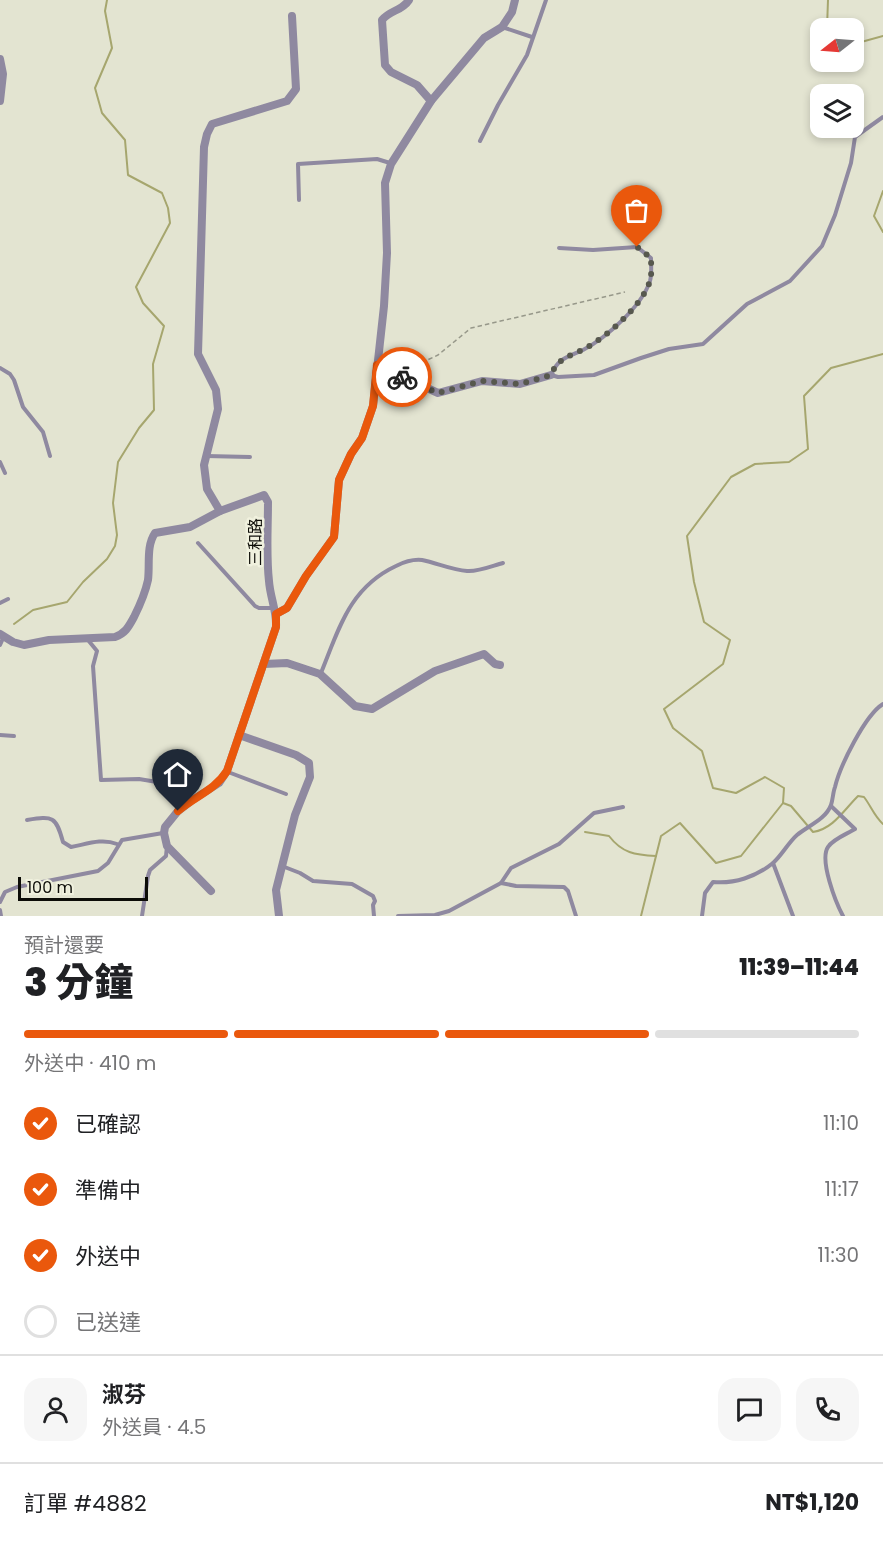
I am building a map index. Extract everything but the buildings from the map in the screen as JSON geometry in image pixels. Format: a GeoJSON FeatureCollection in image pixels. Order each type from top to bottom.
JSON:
{"type":"FeatureCollection","features":[{"type":"Feature","properties":{"kind":"street"},"geometry":{"type":"LineString","coordinates":[[409,0],[403,8],[388,13],[382,20],[385,65],[391,72],[417,85],[431,101]]}},
{"type":"Feature","properties":{"kind":"street"},"geometry":{"type":"LineString","coordinates":[[275,611],[287,608],[306,576],[334,537],[339,480],[351,454],[362,438],[373,406],[384,306],[386,183],[391,164],[431,101],[484,38],[501,27],[512,12],[515,0]]}},
{"type":"Feature","properties":{"kind":"street"},"geometry":{"type":"LineString","coordinates":[[220,511],[207,489],[204,465],[218,409],[216,390],[198,354],[204,147],[207,134],[213,124],[287,102],[296,89],[292,16]]}},
{"type":"Feature","properties":{"kind":"street"},"geometry":{"type":"LineString","coordinates":[[0,59],[3,74],[0,101]]}},
{"type":"Feature","properties":{"kind":"street"},"geometry":{"type":"LineString","coordinates":[[377,365],[438,393],[482,381],[520,384],[551,375]]}},
{"type":"Feature","properties":{"kind":"street","name":"三和路"},"geometry":{"type":"LineString","coordinates":[[2,634],[24,645],[49,640],[88,640],[123,634],[129,627],[143,598],[148,580],[151,542],[155,533],[190,527],[220,511],[264,495],[268,502],[268,583],[275,611],[276,627],[227,771],[219,783],[190,801],[165,826],[164,833]]}},
{"type":"Feature","properties":{"kind":"street"},"geometry":{"type":"LineString","coordinates":[[264,664],[287,663],[320,674],[355,706],[372,709],[435,671],[473,657],[484,654],[495,664],[500,665]]}},
{"type":"Feature","properties":{"kind":"street"},"geometry":{"type":"LineString","coordinates":[[239,735],[296,755],[309,763],[310,777],[295,815],[276,890],[279,916]]}},
{"type":"Feature","properties":{"kind":"street"},"geometry":{"type":"LineString","coordinates":[[164,833],[167,846],[212,891]]}},
{"type":"Feature","properties":{"kind":"lane"},"geometry":{"type":"LineString","coordinates":[[480,141],[527,55],[546,0]]}},
{"type":"Feature","properties":{"kind":"lane"},"geometry":{"type":"LineString","coordinates":[[501,27],[532,37]]}},
{"type":"Feature","properties":{"kind":"lane"},"geometry":{"type":"LineString","coordinates":[[559,248],[593,250],[637,247],[651,258],[651,280],[638,305],[583,350],[555,364],[551,375],[558,377],[594,375],[650,355],[703,344],[747,304],[790,281],[822,246],[835,215],[851,163],[855,137],[883,117]]}},
{"type":"Feature","properties":{"kind":"lane"},"geometry":{"type":"LineString","coordinates":[[299,200],[298,164],[377,159],[391,164]]}},
{"type":"Feature","properties":{"kind":"lane"},"geometry":{"type":"LineString","coordinates":[[0,368],[10,374],[23,407],[46,438],[51,456]]}},
{"type":"Feature","properties":{"kind":"lane"},"geometry":{"type":"LineString","coordinates":[[206,456],[250,457]]}},
{"type":"Feature","properties":{"kind":"lane"},"geometry":{"type":"LineString","coordinates":[[0,462],[5,473]]}},
{"type":"Feature","properties":{"kind":"lane"},"geometry":{"type":"LineString","coordinates":[[198,543],[255,606],[275,611]]}},
{"type":"Feature","properties":{"kind":"lane"},"geometry":{"type":"LineString","coordinates":[[320,674],[345,615],[357,596],[378,574],[406,561],[422,560],[436,566],[469,572],[503,563]]}},
{"type":"Feature","properties":{"kind":"lane"},"geometry":{"type":"LineString","coordinates":[[0,603],[8,598]]}},
{"type":"Feature","properties":{"kind":"lane"},"geometry":{"type":"LineString","coordinates":[[0,645],[2,634]]}},
{"type":"Feature","properties":{"kind":"lane"},"geometry":{"type":"LineString","coordinates":[[88,640],[98,651],[93,666],[101,780],[139,779],[157,782],[190,801]]}},
{"type":"Feature","properties":{"kind":"lane"},"geometry":{"type":"LineString","coordinates":[[702,916],[705,893],[713,882],[727,883],[751,876],[773,863],[797,836],[823,817],[831,806],[835,785],[850,752],[873,711],[883,704]]}},
{"type":"Feature","properties":{"kind":"lane"},"geometry":{"type":"LineString","coordinates":[[0,735],[14,736]]}},
{"type":"Feature","properties":{"kind":"lane"},"geometry":{"type":"LineString","coordinates":[[227,771],[286,794]]}},
{"type":"Feature","properties":{"kind":"lane"},"geometry":{"type":"LineString","coordinates":[[831,806],[855,829],[829,845],[824,854],[834,898],[843,916]]}},
{"type":"Feature","properties":{"kind":"lane"},"geometry":{"type":"LineString","coordinates":[[398,916],[435,915],[449,911],[501,883],[511,868],[559,844],[594,813],[623,807]]}},
{"type":"Feature","properties":{"kind":"lane"},"geometry":{"type":"LineString","coordinates":[[27,820],[46,817],[52,819],[59,827],[63,842],[71,847],[99,841],[117,844]]}},
{"type":"Feature","properties":{"kind":"lane"},"geometry":{"type":"LineString","coordinates":[[0,900],[5,892],[17,887],[98,871],[108,863],[117,844],[122,840],[129,837],[164,833]]}},
{"type":"Feature","properties":{"kind":"lane"},"geometry":{"type":"LineString","coordinates":[[142,916],[147,876],[150,870],[166,856],[167,846]]}},
{"type":"Feature","properties":{"kind":"lane"},"geometry":{"type":"LineString","coordinates":[[773,863],[793,916]]}},
{"type":"Feature","properties":{"kind":"lane"},"geometry":{"type":"LineString","coordinates":[[282,866],[313,881],[352,884],[373,896],[374,916]]}},
{"type":"Feature","properties":{"kind":"lane"},"geometry":{"type":"LineString","coordinates":[[501,883],[516,886],[564,887],[568,891],[576,916]]}},
{"type":"Feature","properties":{"kind":"lane"},"geometry":{"type":"LineString","coordinates":[[0,910],[1,916]]}},
{"type":"Feature","properties":{"kind":"path"},"geometry":{"type":"LineString","coordinates":[[412,397],[395,374],[438,355],[471,328],[625,292]]}},
{"type":"Feature","properties":{"kind":"waterway"},"geometry":{"type":"LineString","coordinates":[[14,624],[33,610],[67,602],[83,582],[107,559],[115,546],[117,535],[113,503],[118,462],[139,428],[154,410],[153,364],[164,326],[143,303],[136,287],[170,223],[168,208],[162,193],[128,175],[125,140],[102,113],[95,88],[112,48],[105,11],[107,0]]}},
{"type":"Feature","properties":{"kind":"waterway"},"geometry":{"type":"LineString","coordinates":[[827,18],[828,0]]}},
{"type":"Feature","properties":{"kind":"waterway"},"geometry":{"type":"LineString","coordinates":[[864,41],[883,36]]}},
{"type":"Feature","properties":{"kind":"waterway"},"geometry":{"type":"LineString","coordinates":[[883,191],[874,216],[883,232]]}},
{"type":"Feature","properties":{"kind":"waterway"},"geometry":{"type":"LineString","coordinates":[[641,916],[661,836],[680,823],[716,863],[741,856],[783,803],[784,788],[765,777],[736,793],[713,788],[702,751],[673,728],[664,709],[723,664],[730,640],[704,622],[694,582],[687,536],[731,477],[755,464],[789,462],[808,449],[804,396],[831,368],[883,354]]}},
{"type":"Feature","properties":{"kind":"waterway"},"geometry":{"type":"LineString","coordinates":[[783,803],[791,806],[813,832],[832,823],[858,796],[864,797],[883,824]]}},
{"type":"Feature","properties":{"kind":"waterway"},"geometry":{"type":"LineString","coordinates":[[585,832],[609,836],[624,850],[656,856]]}},
{"type":"Feature","properties":{"kind":"way so far"},"geometry":{"type":"LineString","coordinates":[[402,377],[438,393],[482,381],[520,384],[551,375],[555,364],[583,350],[638,305],[651,280],[651,258],[637,247]]}},
{"type":"Feature","properties":{"kind":"route"},"geometry":{"type":"LineString","coordinates":[[178,811],[190,801],[212,789],[227,771],[276,627],[276,614],[287,608],[306,576],[334,537],[339,480],[351,454],[362,438],[373,406],[377,365],[402,377]]}}]}
